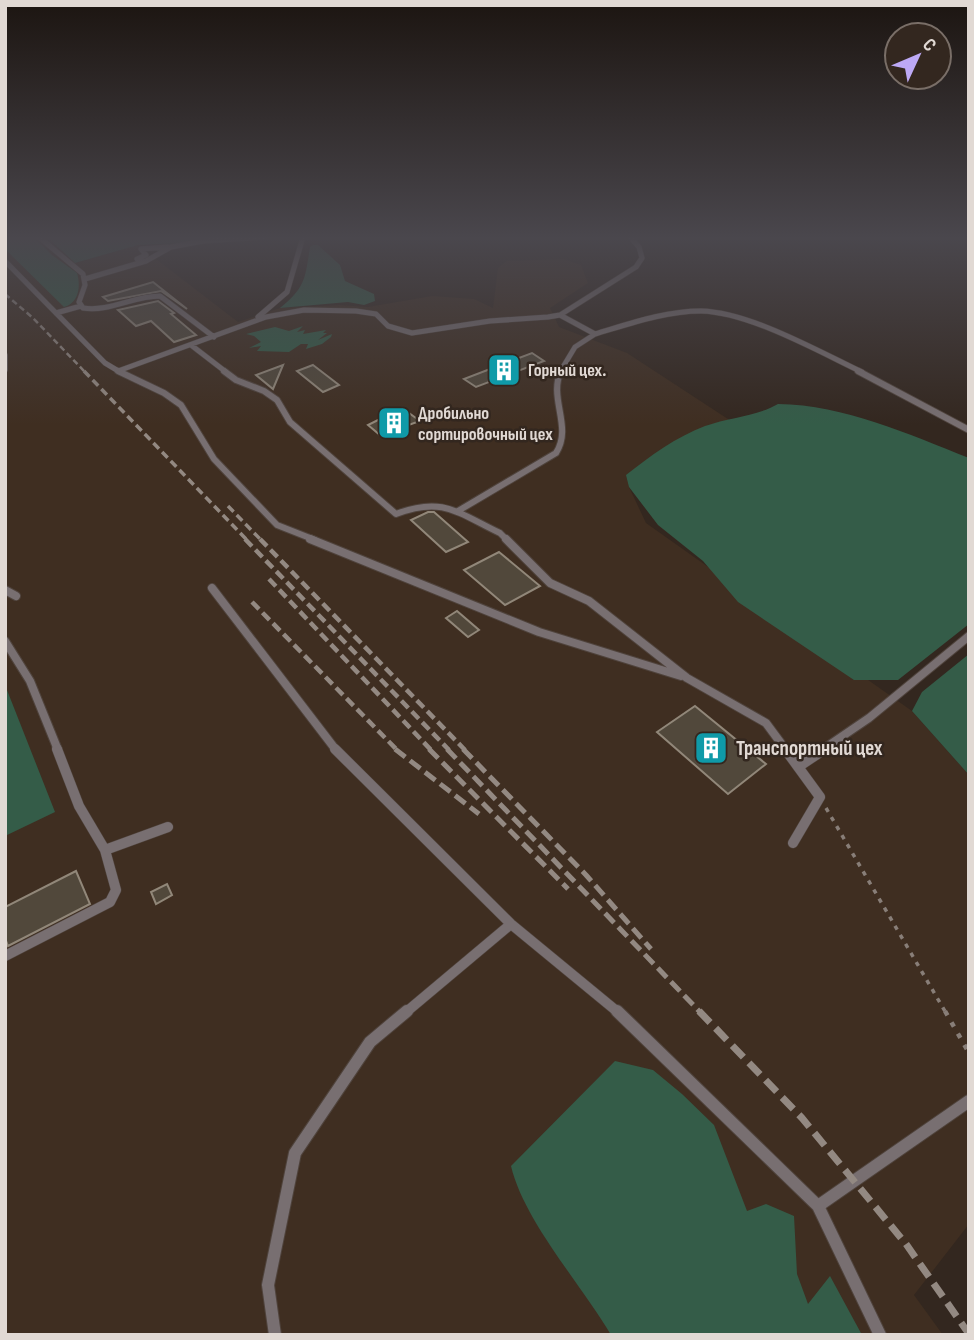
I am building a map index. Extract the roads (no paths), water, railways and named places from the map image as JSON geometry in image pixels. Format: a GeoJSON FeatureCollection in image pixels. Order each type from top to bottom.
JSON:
{"type":"FeatureCollection","features":[{"type":"Feature","properties":{"kind":"lane"},"geometry":{"type":"LineString","coordinates":[[43,300],[105,363],[164,393],[181,405],[214,460],[277,525],[539,632],[687,678]]}},
{"type":"Feature","properties":{"kind":"lane"},"geometry":{"type":"LineString","coordinates":[[80,300],[85,309],[99,309],[137,300]]}},
{"type":"Feature","properties":{"kind":"lane"},"geometry":{"type":"LineString","coordinates":[[165,300],[214,337]]}},
{"type":"Feature","properties":{"kind":"lane"},"geometry":{"type":"LineString","coordinates":[[253,321],[278,300]]}},
{"type":"Feature","properties":{"kind":"lane"},"geometry":{"type":"LineString","coordinates":[[117,371],[253,321],[295,312],[359,311],[376,314],[384,324],[394,329],[422,333],[478,323],[560,315],[584,300]]}},
{"type":"Feature","properties":{"kind":"lane"},"geometry":{"type":"LineString","coordinates":[[56,313],[81,306]]}},
{"type":"Feature","properties":{"kind":"lane"},"geometry":{"type":"LineString","coordinates":[[458,512],[556,453],[562,446],[563,438],[556,406],[558,378],[580,341],[595,334],[685,312],[709,311],[765,328],[861,371],[969,430]]}},
{"type":"Feature","properties":{"kind":"lane"},"geometry":{"type":"LineString","coordinates":[[560,315],[595,334]]}},
{"type":"Feature","properties":{"kind":"lane"},"geometry":{"type":"LineString","coordinates":[[191,345],[236,380],[264,391],[277,400],[290,422],[396,514],[429,505],[440,505],[500,533],[550,583],[600,608],[687,678],[766,723],[820,797],[793,843]]}},
{"type":"Feature","properties":{"kind":"lane"},"geometry":{"type":"LineString","coordinates":[[5,355],[5,370]]}},
{"type":"Feature","properties":{"kind":"lane"},"geometry":{"type":"LineString","coordinates":[[212,587],[328,742],[511,924],[607,1001],[818,1206],[880,1335]]}},
{"type":"Feature","properties":{"kind":"lane"},"geometry":{"type":"LineString","coordinates":[[5,590],[16,596]]}},
{"type":"Feature","properties":{"kind":"lane"},"geometry":{"type":"LineString","coordinates":[[798,767],[869,718],[969,636]]}},
{"type":"Feature","properties":{"kind":"lane"},"geometry":{"type":"LineString","coordinates":[[5,641],[30,681],[79,806],[105,850],[116,890],[113,899],[5,956]]}},
{"type":"Feature","properties":{"kind":"lane"},"geometry":{"type":"LineString","coordinates":[[105,850],[168,827]]}},
{"type":"Feature","properties":{"kind":"lane"},"geometry":{"type":"LineString","coordinates":[[275,1335],[268,1285],[295,1153],[370,1042],[511,924]]}},
{"type":"Feature","properties":{"kind":"lane"},"geometry":{"type":"LineString","coordinates":[[818,1206],[969,1101]]}},
{"type":"Feature","properties":{"kind":"railway"},"geometry":{"type":"LineString","coordinates":[[11,300],[85,372]]}},
{"type":"Feature","properties":{"kind":"railway"},"geometry":{"type":"LineString","coordinates":[[84,371],[247,540]]}},
{"type":"Feature","properties":{"kind":"railway"},"geometry":{"type":"LineString","coordinates":[[228,506],[261,540]]}},
{"type":"Feature","properties":{"kind":"railway"},"geometry":{"type":"LineString","coordinates":[[245,539],[449,750]]}},
{"type":"Feature","properties":{"kind":"railway"},"geometry":{"type":"LineString","coordinates":[[260,539],[465,750]]}},
{"type":"Feature","properties":{"kind":"railway"},"geometry":{"type":"LineString","coordinates":[[269,579],[431,750]]}},
{"type":"Feature","properties":{"kind":"railway"},"geometry":{"type":"LineString","coordinates":[[252,602],[397,750]]}},
{"type":"Feature","properties":{"kind":"railway"},"geometry":{"type":"LineString","coordinates":[[395,749],[479,814]]}},
{"type":"Feature","properties":{"kind":"railway"},"geometry":{"type":"LineString","coordinates":[[429,749],[568,889]]}},
{"type":"Feature","properties":{"kind":"railway"},"geometry":{"type":"LineString","coordinates":[[447,749],[701,1013]]}},
{"type":"Feature","properties":{"kind":"railway"},"geometry":{"type":"LineString","coordinates":[[463,749],[586,875],[651,949]]}},
{"type":"Feature","properties":{"kind":"railway"},"geometry":{"type":"LineString","coordinates":[[699,1011],[802,1118],[906,1244],[969,1334]]}},
{"type":"Feature","properties":{"kind":"place","name":"Горный цех."},"geometry":{"type":"Point","coordinates":[504,370]}},
{"type":"Feature","properties":{"kind":"place","name":"Дробильно сортировочный цех"},"geometry":{"type":"Point","coordinates":[394,423]}},
{"type":"Feature","properties":{"kind":"place","name":"Транспортный цех"},"geometry":{"type":"Point","coordinates":[711,748]}}]}
